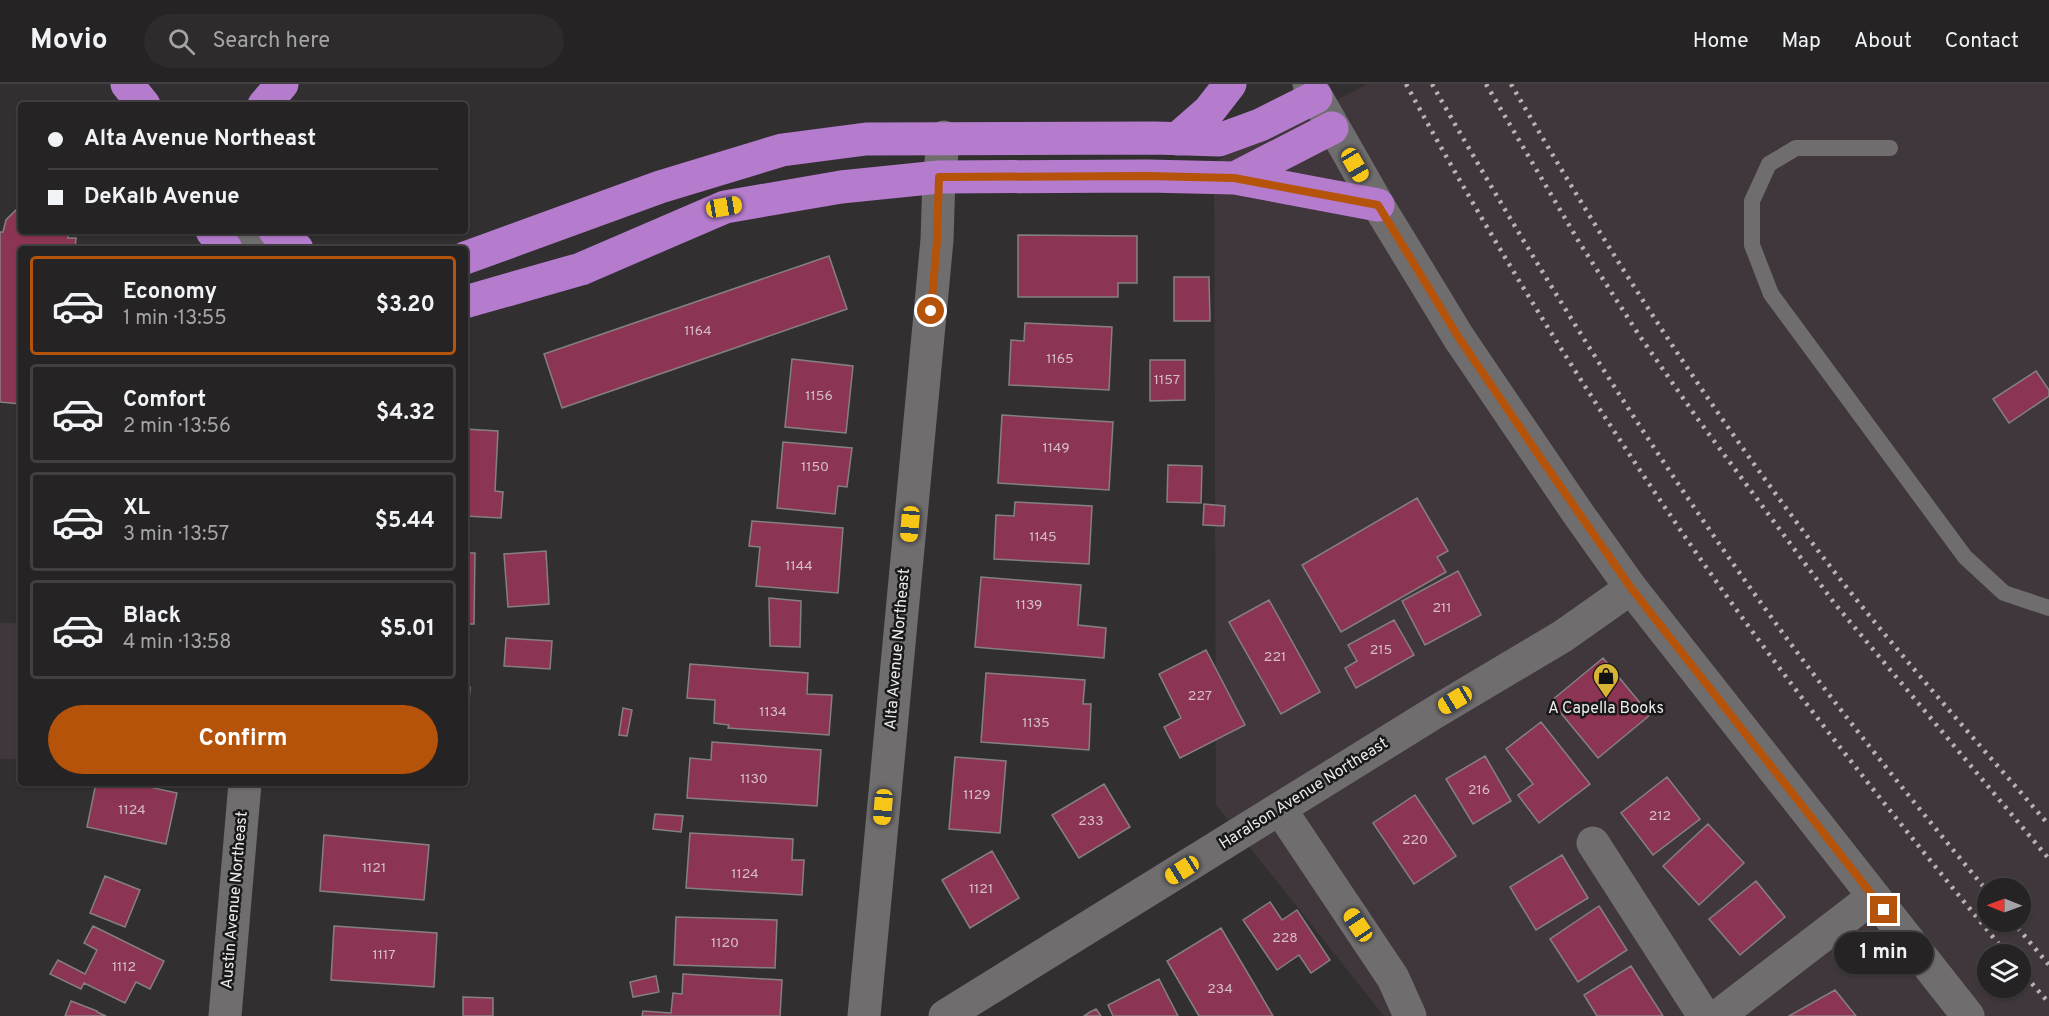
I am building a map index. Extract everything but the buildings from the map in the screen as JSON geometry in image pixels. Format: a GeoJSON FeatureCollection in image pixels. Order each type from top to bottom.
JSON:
{"type":"FeatureCollection","features":[{"type":"Feature","properties":{"kind":"highway"},"geometry":{"type":"LineString","coordinates":[[127,84],[142,102]]}},
{"type":"Feature","properties":{"kind":"highway"},"geometry":{"type":"LineString","coordinates":[[267,102],[282,84]]}},
{"type":"Feature","properties":{"kind":"highway"},"geometry":{"type":"LineString","coordinates":[[1177,139],[1209,111],[1230,84]]}},
{"type":"Feature","properties":{"kind":"highway"},"geometry":{"type":"LineString","coordinates":[[468,257],[660,187],[782,150],[866,138],[1219,140],[1260,125],[1312,91]]}},
{"type":"Feature","properties":{"kind":"highway"},"geometry":{"type":"LineString","coordinates":[[1234,178],[1332,128]]}},
{"type":"Feature","properties":{"kind":"highway"},"geometry":{"type":"LineString","coordinates":[[468,301],[581,269],[724,207],[841,187],[939,177],[1234,178],[1378,205]]}},
{"type":"Feature","properties":{"kind":"highway"},"geometry":{"type":"LineString","coordinates":[[214,234],[224,246]]}},
{"type":"Feature","properties":{"kind":"highway"},"geometry":{"type":"LineString","coordinates":[[279,234],[293,246]]}},
{"type":"Feature","properties":{"kind":"street"},"geometry":{"type":"LineString","coordinates":[[1312,91],[1459,338],[1570,502],[1631,588],[1968,1016]]}},
{"type":"Feature","properties":{"kind":"street","name":"Alta Avenue Northeast"},"geometry":{"type":"LineString","coordinates":[[864,1016],[937,240],[939,177],[944,138]]}},
{"type":"Feature","properties":{"kind":"street","name":"Haralson Avenue Northeast"},"geometry":{"type":"LineString","coordinates":[[945,1016],[1437,711],[1563,636],[1631,588]]}},
{"type":"Feature","properties":{"kind":"street","name":"Austin Avenue Northeast"},"geometry":{"type":"LineString","coordinates":[[225,1016],[245,786]]}},
{"type":"Feature","properties":{"kind":"street"},"geometry":{"type":"LineString","coordinates":[[1280,809],[1394,978],[1410,1016]]}},
{"type":"Feature","properties":{"kind":"street"},"geometry":{"type":"LineString","coordinates":[[1593,843],[1704,1016]]}},
{"type":"Feature","properties":{"kind":"street"},"geometry":{"type":"LineString","coordinates":[[1718,1016],[1873,897]]}},
{"type":"Feature","properties":{"kind":"lane"},"geometry":{"type":"LineString","coordinates":[[1890,148],[1796,148],[1769,164],[1752,201],[1752,246],[1771,294],[1965,556],[2004,592],[2049,608]]}},
{"type":"Feature","properties":{"kind":"shaded area"},"geometry":{"type":"Polygon","coordinates":[[[1368,84],[2049,84],[2049,1016],[1384,1016],[1216,805],[1214,162],[1368,84]]]}},
{"type":"Feature","properties":{"kind":"shaded area"},"geometry":{"type":"Polygon","coordinates":[[[0,623],[18,623],[18,759],[0,759],[0,623]]]}},
{"type":"Feature","properties":{"kind":"railway"},"geometry":{"type":"LineString","coordinates":[[1406,84],[1537,310],[1679,528],[1757,638],[1838,745],[1999,944]]}},
{"type":"Feature","properties":{"kind":"railway"},"geometry":{"type":"LineString","coordinates":[[1432,84],[1557,296],[1645,434],[1737,570],[1834,701],[1977,879]]}},
{"type":"Feature","properties":{"kind":"railway"},"geometry":{"type":"LineString","coordinates":[[1486,84],[1579,242],[1639,335],[1697,418],[1835,604],[2049,859]]}},
{"type":"Feature","properties":{"kind":"railway"},"geometry":{"type":"LineString","coordinates":[[1511,84],[1626,275],[1751,460],[1865,611],[2049,825]]}},
{"type":"Feature","properties":{"kind":"railway"},"geometry":{"type":"LineString","coordinates":[[2021,932],[2049,965]]}},
{"type":"Feature","properties":{"kind":"railway"},"geometry":{"type":"LineString","coordinates":[[2031,983],[2049,1003]]}},
{"type":"Feature","properties":{"kind":"place","name":"A Capella Books"},"geometry":{"type":"Point","coordinates":[1606,699]}},
{"type":"Feature","properties":{"kind":"route"},"geometry":{"type":"LineString","coordinates":[[931,311],[939,177],[1234,178],[1378,205],[1459,338],[1631,588],[1884,910]]}}]}
